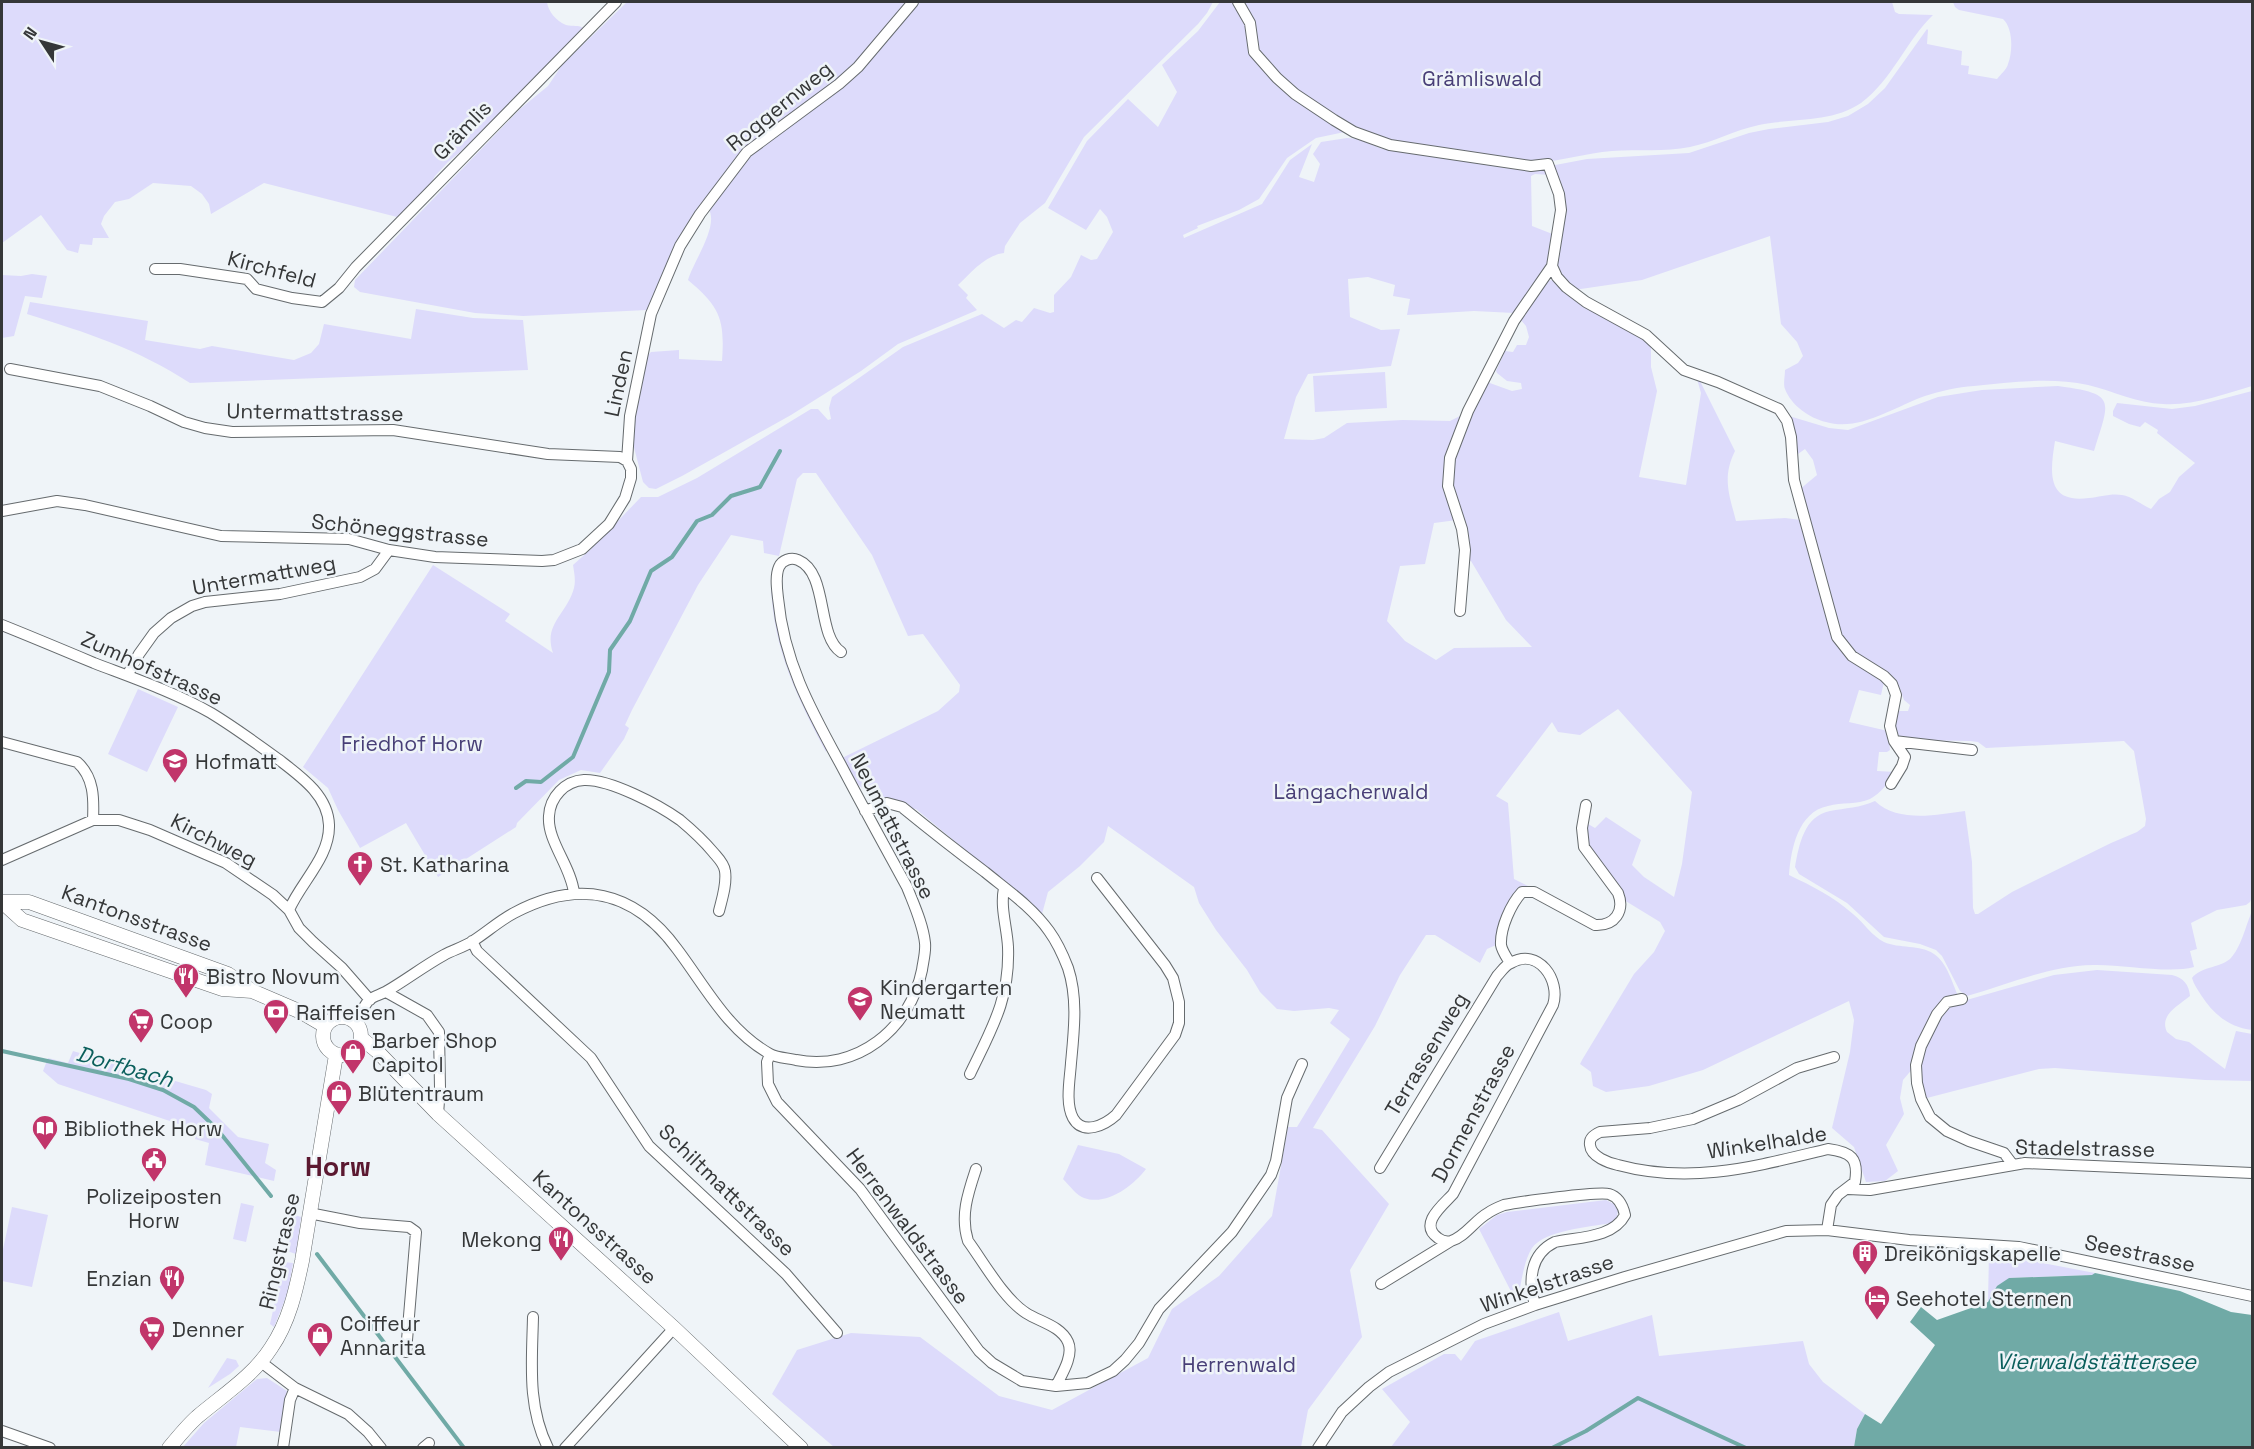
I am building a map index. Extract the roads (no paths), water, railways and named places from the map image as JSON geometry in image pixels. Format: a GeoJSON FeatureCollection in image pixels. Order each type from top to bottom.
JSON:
{"type":"FeatureCollection","features":[{"type":"Feature","properties":{"kind":"main road","name":"Kantonsstrasse"},"geometry":{"type":"LineString","coordinates":[[2,902],[29,902],[228,974],[252,992],[301,1012],[325,1026]]}},
{"type":"Feature","properties":{"kind":"main road"},"geometry":{"type":"LineString","coordinates":[[339,1017],[350,1018],[355,1022],[360,1029],[361,1038],[355,1050],[336,1055],[326,1048],[323,1043],[323,1031],[329,1022],[339,1017]]}},
{"type":"Feature","properties":{"kind":"main road","name":"Kantonsstrasse"},"geometry":{"type":"LineString","coordinates":[[361,1038],[377,1051],[438,1113],[674,1328],[801,1448]]}},
{"type":"Feature","properties":{"kind":"main road","name":"Ringstrasse"},"geometry":{"type":"LineString","coordinates":[[169,1448],[195,1420],[261,1362],[279,1334],[296,1292],[336,1055]]}},
{"type":"Feature","properties":{"kind":"street","name":"Grämlis"},"geometry":{"type":"LineString","coordinates":[[339,288],[369,253],[616,2]]}},
{"type":"Feature","properties":{"kind":"street","name":"Roggernweg"},"geometry":{"type":"LineString","coordinates":[[651,314],[680,246],[736,164],[759,142],[839,84],[858,67],[913,2]]}},
{"type":"Feature","properties":{"kind":"street"},"geometry":{"type":"LineString","coordinates":[[1238,2],[1250,23],[1254,52],[1277,78],[1318,111],[1354,132],[1390,145],[1531,166],[1548,164],[1559,194],[1561,210],[1552,266],[1514,321],[1468,411],[1450,458],[1448,486],[1459,520],[1465,550],[1460,611]]}},
{"type":"Feature","properties":{"kind":"street"},"geometry":{"type":"LineString","coordinates":[[1552,266],[1557,277],[1566,287],[1586,302],[1646,335],[1684,370],[1718,382],[1779,409],[1787,421],[1791,437],[1794,480],[1831,621],[1837,636],[1852,656],[1884,676],[1892,684],[1896,695],[1890,726],[1894,741],[1905,757],[1891,784]]}},
{"type":"Feature","properties":{"kind":"street","name":"Kirchfeld"},"geometry":{"type":"LineString","coordinates":[[155,269],[180,269],[247,279],[256,289],[292,298],[322,302],[339,288]]}},
{"type":"Feature","properties":{"kind":"street","name":"Linden"},"geometry":{"type":"LineString","coordinates":[[627,461],[630,416],[651,314]]}},
{"type":"Feature","properties":{"kind":"street","name":"Untermattstrasse"},"geometry":{"type":"LineString","coordinates":[[10,369],[100,386],[184,422],[225,431],[251,433],[393,430],[548,454],[620,457],[627,461]]}},
{"type":"Feature","properties":{"kind":"street","name":"Schöneggstrasse"},"geometry":{"type":"LineString","coordinates":[[2,511],[57,501],[85,504],[221,536],[349,539],[435,557],[542,561],[567,556],[582,549],[617,514],[626,498],[631,478],[631,469],[627,461]]}},
{"type":"Feature","properties":{"kind":"street","name":"Untermattweg"},"geometry":{"type":"LineString","coordinates":[[128,674],[138,654],[154,633],[171,618],[192,606],[205,602],[280,594],[360,577],[375,569],[389,549]]}},
{"type":"Feature","properties":{"kind":"street","name":"Neumattstrasse"},"geometry":{"type":"LineString","coordinates":[[370,999],[386,992],[444,954],[472,942],[489,928],[515,913],[538,902],[574,893],[607,897],[630,905],[651,920],[677,949],[717,1007],[733,1025],[770,1054],[806,1062],[824,1062],[860,1053],[890,1032],[903,1016],[915,994],[923,963],[925,943],[907,887],[798,683],[784,638],[779,610],[777,574],[780,564],[787,559],[795,559],[803,564],[815,580],[832,643],[841,652]]}},
{"type":"Feature","properties":{"kind":"street","name":"Zumhofstrasse"},"geometry":{"type":"LineString","coordinates":[[2,625],[128,674],[209,712],[248,736],[295,772],[319,796],[327,811],[329,826],[327,840],[319,861],[289,910]]}},
{"type":"Feature","properties":{"kind":"street"},"geometry":{"type":"LineString","coordinates":[[1894,741],[1972,750]]}},
{"type":"Feature","properties":{"kind":"street"},"geometry":{"type":"LineString","coordinates":[[2,742],[77,762],[86,770],[92,784],[93,820]]}},
{"type":"Feature","properties":{"kind":"street"},"geometry":{"type":"LineString","coordinates":[[574,893],[572,878],[550,828],[549,816],[558,792],[566,786],[585,780],[608,784],[640,798],[670,814],[703,840],[721,861],[725,870],[725,887],[719,911]]}},
{"type":"Feature","properties":{"kind":"street"},"geometry":{"type":"LineString","coordinates":[[865,811],[887,802],[902,807],[1004,888],[1049,930],[1067,966],[1073,985],[1075,1006],[1069,1087],[1071,1111],[1073,1119],[1078,1123],[1096,1128],[1106,1124],[1116,1115],[1164,1050],[1174,1035],[1179,1012],[1177,990],[1169,972],[1097,878]]}},
{"type":"Feature","properties":{"kind":"street"},"geometry":{"type":"LineString","coordinates":[[1510,963],[1501,946],[1504,929],[1515,900],[1522,892],[1534,892],[1595,925],[1603,926],[1612,922],[1621,909],[1622,902],[1618,893],[1584,847],[1582,828],[1586,805]]}},
{"type":"Feature","properties":{"kind":"street","name":"Kirchweg"},"geometry":{"type":"LineString","coordinates":[[2,860],[93,820],[119,820],[150,830],[226,863],[273,895],[289,910],[299,928],[370,999]]}},
{"type":"Feature","properties":{"kind":"street"},"geometry":{"type":"LineString","coordinates":[[970,1074],[999,1015],[1004,997],[1008,945],[1002,899],[1004,888]]}},
{"type":"Feature","properties":{"kind":"street","name":"Schiltmattstrasse"},"geometry":{"type":"LineString","coordinates":[[472,942],[477,951],[591,1058],[649,1146],[786,1274],[837,1333]]}},
{"type":"Feature","properties":{"kind":"street","name":"Dormenstrasse"},"geometry":{"type":"LineString","coordinates":[[1451,1241],[1444,1241],[1433,1232],[1432,1218],[1453,1194],[1555,999],[1555,984],[1543,967],[1523,960],[1510,963]]}},
{"type":"Feature","properties":{"kind":"street","name":"Terrassenweg"},"geometry":{"type":"LineString","coordinates":[[1380,1168],[1497,976],[1510,963]]}},
{"type":"Feature","properties":{"kind":"street"},"geometry":{"type":"LineString","coordinates":[[386,992],[427,1015],[439,1032],[441,1088],[438,1113]]}},
{"type":"Feature","properties":{"kind":"street"},"geometry":{"type":"LineString","coordinates":[[355,1022],[370,999]]}},
{"type":"Feature","properties":{"kind":"street"},"geometry":{"type":"LineString","coordinates":[[1962,999],[1947,1002],[1937,1014],[1921,1046],[1916,1065],[1921,1099],[1930,1117],[1947,1131],[2004,1154],[2013,1166]]}},
{"type":"Feature","properties":{"kind":"street","name":"Herrenwaldstrasse"},"geometry":{"type":"LineString","coordinates":[[770,1054],[767,1062],[768,1084],[777,1102],[860,1189],[979,1351],[992,1363],[1022,1381],[1056,1386],[1088,1383],[1113,1371],[1139,1343],[1170,1295],[1232,1232],[1271,1175],[1276,1161],[1287,1098],[1302,1064]]}},
{"type":"Feature","properties":{"kind":"street","name":"Winkelhalde"},"geometry":{"type":"LineString","coordinates":[[1827,1230],[1831,1205],[1838,1195],[1855,1182],[1856,1167],[1852,1157],[1843,1151],[1828,1149],[1736,1171],[1666,1174],[1610,1163],[1591,1150],[1589,1142],[1592,1136],[1600,1132],[1650,1128],[1693,1119],[1738,1100],[1797,1068],[1834,1057]]}},
{"type":"Feature","properties":{"kind":"street","name":"Stadelstrasse"},"geometry":{"type":"LineString","coordinates":[[1848,1189],[1870,1190],[2037,1164],[2253,1173]]}},
{"type":"Feature","properties":{"kind":"street"},"geometry":{"type":"LineString","coordinates":[[976,1169],[965,1204],[965,1230],[968,1241],[1013,1303],[1058,1331],[1068,1341],[1070,1350],[1065,1369],[1056,1386]]}},
{"type":"Feature","properties":{"kind":"street"},"geometry":{"type":"LineString","coordinates":[[1381,1284],[1462,1235],[1488,1212],[1504,1205],[1600,1193],[1616,1197],[1623,1206],[1625,1215],[1621,1223],[1613,1229],[1555,1242],[1538,1254],[1531,1284],[1535,1305]]}},
{"type":"Feature","properties":{"kind":"street"},"geometry":{"type":"LineString","coordinates":[[309,1213],[360,1223],[408,1227],[417,1232],[406,1352]]}},
{"type":"Feature","properties":{"kind":"street","name":"Seestrasse"},"geometry":{"type":"LineString","coordinates":[[1827,1230],[1909,1240],[2019,1247],[2253,1296]]}},
{"type":"Feature","properties":{"kind":"street","name":"Winkelstrasse"},"geometry":{"type":"LineString","coordinates":[[1318,1448],[1342,1413],[1369,1387],[1389,1372],[1484,1324],[1535,1305],[1786,1231],[1827,1230]]}},
{"type":"Feature","properties":{"kind":"street"},"geometry":{"type":"LineString","coordinates":[[533,1317],[532,1396],[536,1419],[548,1448]]}},
{"type":"Feature","properties":{"kind":"street"},"geometry":{"type":"LineString","coordinates":[[565,1448],[674,1328]]}},
{"type":"Feature","properties":{"kind":"street"},"geometry":{"type":"LineString","coordinates":[[261,1362],[296,1388],[348,1414],[368,1432],[381,1448]]}},
{"type":"Feature","properties":{"kind":"street"},"geometry":{"type":"LineString","coordinates":[[283,1448],[290,1400],[296,1388]]}},
{"type":"Feature","properties":{"kind":"street"},"geometry":{"type":"LineString","coordinates":[[2,1431],[50,1448]]}},
{"type":"Feature","properties":{"kind":"water","name":"Vierwaldstättersee"},"geometry":{"type":"Polygon","coordinates":[[[2095,1273],[2180,1291],[2231,1312],[2252,1315],[2252,1447],[1854,1447],[1857,1429],[1865,1414],[1881,1424],[1935,1345],[1910,1322],[1921,1307],[1937,1320],[1988,1302],[1997,1286],[2009,1278],[2092,1275],[2095,1273]]]}},
{"type":"Feature","properties":{"kind":"waterway"},"geometry":{"type":"LineString","coordinates":[[516,788],[526,781],[541,782],[573,757],[609,672],[610,650],[630,621],[651,571],[672,557],[697,521],[712,515],[731,496],[760,487],[780,451]]}},
{"type":"Feature","properties":{"kind":"waterway","name":"Dorfbach"},"geometry":{"type":"LineString","coordinates":[[2,1051],[129,1079],[163,1090],[194,1107],[217,1129],[271,1196]]}},
{"type":"Feature","properties":{"kind":"waterway","name":"Dorfbach"},"geometry":{"type":"LineString","coordinates":[[317,1254],[464,1448]]}},
{"type":"Feature","properties":{"kind":"waterway"},"geometry":{"type":"LineString","coordinates":[[1552,1448],[1586,1431],[1638,1398],[1746,1448]]}},
{"type":"Feature","properties":{"kind":"place","name":"Hofmatt"},"geometry":{"type":"Point","coordinates":[175,784]}},
{"type":"Feature","properties":{"kind":"place","name":"St. Katharina"},"geometry":{"type":"Point","coordinates":[360,887]}},
{"type":"Feature","properties":{"kind":"place","name":"Bistro Novum"},"geometry":{"type":"Point","coordinates":[186,999]}},
{"type":"Feature","properties":{"kind":"place","name":"Kindergarten Neumatt"},"geometry":{"type":"Point","coordinates":[860,1022]}},
{"type":"Feature","properties":{"kind":"place","name":"Raiffeisen"},"geometry":{"type":"Point","coordinates":[276,1035]}},
{"type":"Feature","properties":{"kind":"place","name":"Coop"},"geometry":{"type":"Point","coordinates":[141,1044]}},
{"type":"Feature","properties":{"kind":"place","name":"Barber Shop Capitol"},"geometry":{"type":"Point","coordinates":[353,1075]}},
{"type":"Feature","properties":{"kind":"place","name":"Blütentraum"},"geometry":{"type":"Point","coordinates":[339,1116]}},
{"type":"Feature","properties":{"kind":"place","name":"Bibliothek Horw"},"geometry":{"type":"Point","coordinates":[45,1151]}},
{"type":"Feature","properties":{"kind":"place","name":"Polizeiposten Horw"},"geometry":{"type":"Point","coordinates":[154,1183]}},
{"type":"Feature","properties":{"kind":"place","name":"Mekong"},"geometry":{"type":"Point","coordinates":[561,1262]}},
{"type":"Feature","properties":{"kind":"place","name":"Dreikönigskapelle"},"geometry":{"type":"Point","coordinates":[1865,1276]}},
{"type":"Feature","properties":{"kind":"place","name":"Enzian"},"geometry":{"type":"Point","coordinates":[172,1301]}},
{"type":"Feature","properties":{"kind":"place","name":"Seehotel Sternen"},"geometry":{"type":"Point","coordinates":[1877,1321]}},
{"type":"Feature","properties":{"kind":"place","name":"Denner"},"geometry":{"type":"Point","coordinates":[152,1352]}},
{"type":"Feature","properties":{"kind":"place","name":"Coiffeur Annarita"},"geometry":{"type":"Point","coordinates":[320,1358]}},
{"type":"Feature","properties":{"kind":"district","name":"Horw"},"geometry":{"type":"Point","coordinates":[338,1166]}},
{"type":"Feature","properties":{"kind":"park label","name":"Grämliswald"},"geometry":{"type":"Point","coordinates":[1482,78]}},
{"type":"Feature","properties":{"kind":"park label","name":"Friedhof Horw"},"geometry":{"type":"Point","coordinates":[412,743]}},
{"type":"Feature","properties":{"kind":"park label","name":"Längacherwald"},"geometry":{"type":"Point","coordinates":[1351,791]}},
{"type":"Feature","properties":{"kind":"park label","name":"Herrenwald"},"geometry":{"type":"Point","coordinates":[1239,1364]}}]}
